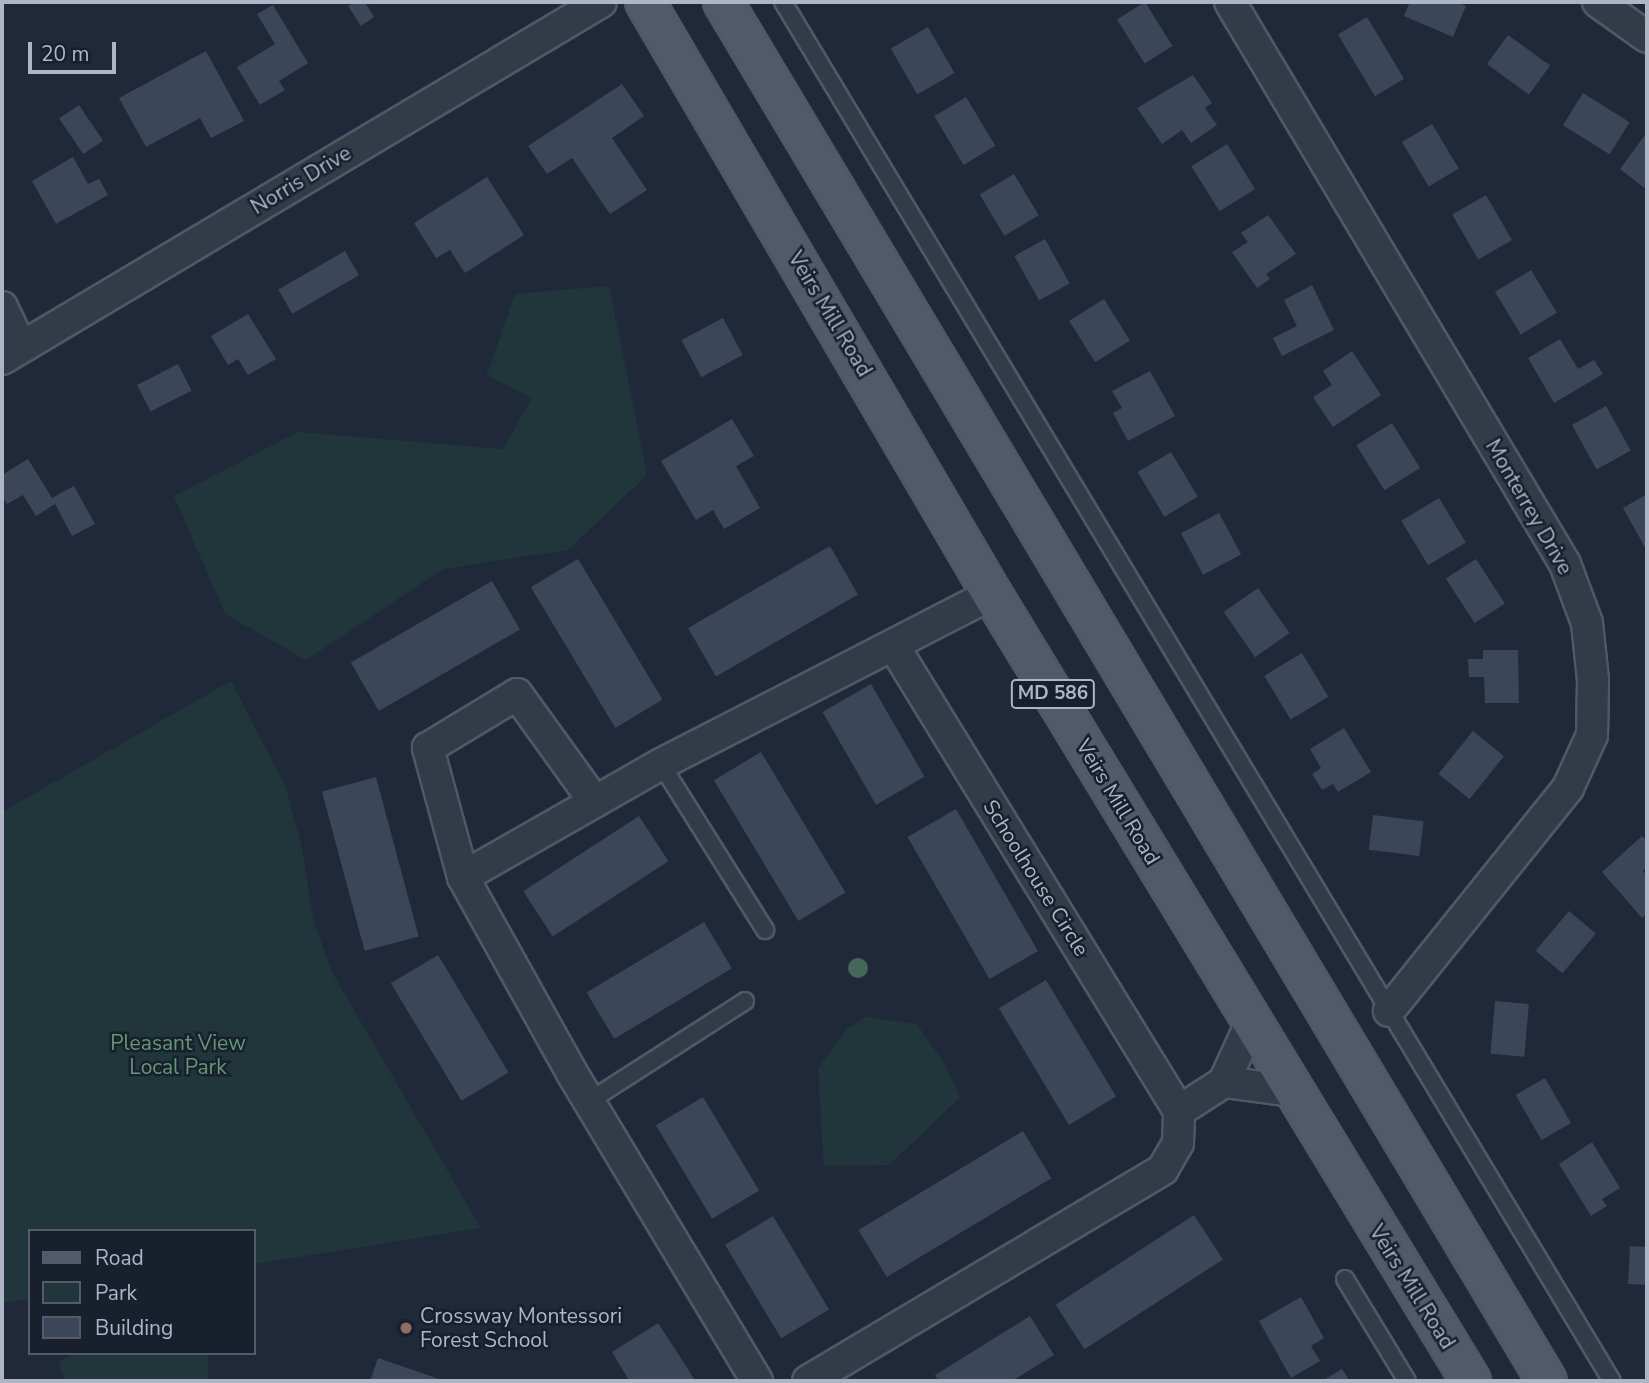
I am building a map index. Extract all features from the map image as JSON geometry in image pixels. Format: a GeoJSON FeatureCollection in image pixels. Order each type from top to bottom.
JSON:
{"type":"FeatureCollection","features":[{"type":"Feature","properties":{"kind":"main road","name":"Veirs Mill Road"},"geometry":{"type":"LineString","coordinates":[[645,2],[992,594],[1292,1091],[1471,1381]]}},
{"type":"Feature","properties":{"kind":"main road","name":"MD 586"},"geometry":{"type":"LineString","coordinates":[[723,2],[1547,1381]]}},
{"type":"Feature","properties":{"kind":"street","name":"Norris Drive"},"geometry":{"type":"LineString","coordinates":[[11,353],[601,2]]}},
{"type":"Feature","properties":{"kind":"street"},"geometry":{"type":"LineString","coordinates":[[1598,2],[1647,37]]}},
{"type":"Feature","properties":{"kind":"street","name":"Monterrey Drive"},"geometry":{"type":"LineString","coordinates":[[1242,6],[1566,564],[1587,623],[1592,735],[1568,788],[1389,1011]]}},
{"type":"Feature","properties":{"kind":"street"},"geometry":{"type":"LineString","coordinates":[[2,307],[11,353]]}},
{"type":"Feature","properties":{"kind":"street"},"geometry":{"type":"LineString","coordinates":[[463,877],[661,764],[992,594]]}},
{"type":"Feature","properties":{"kind":"street","name":"Schoolhouse Circle"},"geometry":{"type":"LineString","coordinates":[[894,645],[1179,1111]]}},
{"type":"Feature","properties":{"kind":"street"},"geometry":{"type":"LineString","coordinates":[[595,802],[517,694],[428,748],[463,877],[757,1381]]}},
{"type":"Feature","properties":{"kind":"street"},"geometry":{"type":"LineString","coordinates":[[808,1381],[1163,1169],[1178,1143],[1179,1111],[1224,1083],[1251,1023]]}},
{"type":"Feature","properties":{"kind":"street"},"geometry":{"type":"LineString","coordinates":[[1224,1083],[1292,1091]]}},
{"type":"Feature","properties":{"kind":"lane"},"geometry":{"type":"LineString","coordinates":[[783,2],[1612,1381]]}},
{"type":"Feature","properties":{"kind":"lane"},"geometry":{"type":"LineString","coordinates":[[661,764],[765,930]]}},
{"type":"Feature","properties":{"kind":"lane"},"geometry":{"type":"LineString","coordinates":[[591,1100],[745,1001]]}},
{"type":"Feature","properties":{"kind":"lane"},"geometry":{"type":"LineString","coordinates":[[1345,1279],[1407,1381]]}},
{"type":"Feature","properties":{"kind":"green space"},"geometry":{"type":"Polygon","coordinates":[[[609,286],[647,475],[568,550],[443,569],[306,660],[225,614],[174,496],[298,432],[503,449],[532,398],[487,375],[515,294],[609,286]]]}},
{"type":"Feature","properties":{"kind":"green space","name":"Pleasant View Local Park"},"geometry":{"type":"Polygon","coordinates":[[[231,681],[286,788],[301,843],[314,923],[333,974],[481,1228],[256,1264],[256,1229],[28,1229],[28,1299],[2,1303],[2,812],[231,681]]]}},
{"type":"Feature","properties":{"kind":"green space"},"geometry":{"type":"Polygon","coordinates":[[[866,1017],[917,1024],[946,1066],[960,1098],[889,1165],[824,1166],[818,1068],[848,1028],[866,1017]]]}},
{"type":"Feature","properties":{"kind":"green space"},"geometry":{"type":"Polygon","coordinates":[[[71,1355],[208,1355],[208,1379],[65,1381],[59,1362],[71,1355]]]}},
{"type":"Feature","properties":{"kind":"building"},"geometry":{"type":"Polygon","coordinates":[[[355,2],[365,2],[374,17],[361,26],[348,6],[355,2]]]}},
{"type":"Feature","properties":{"kind":"building"},"geometry":{"type":"Polygon","coordinates":[[[1145,2],[1173,46],[1145,64],[1117,19],[1145,2]]]}},
{"type":"Feature","properties":{"kind":"building"},"geometry":{"type":"Polygon","coordinates":[[[1410,2],[1456,2],[1466,6],[1453,37],[1404,16],[1410,2]]]}},
{"type":"Feature","properties":{"kind":"building"},"geometry":{"type":"Polygon","coordinates":[[[273,5],[308,63],[279,81],[285,90],[260,105],[237,67],[275,44],[257,14],[273,5]]]}},
{"type":"Feature","properties":{"kind":"building"},"geometry":{"type":"Polygon","coordinates":[[[1367,17],[1404,79],[1375,96],[1338,35],[1367,17]]]}},
{"type":"Feature","properties":{"kind":"building"},"geometry":{"type":"Polygon","coordinates":[[[928,27],[954,73],[917,94],[891,48],[928,27]]]}},
{"type":"Feature","properties":{"kind":"building"},"geometry":{"type":"Polygon","coordinates":[[[1508,35],[1550,66],[1529,95],[1487,64],[1508,35]]]}},
{"type":"Feature","properties":{"kind":"building"},"geometry":{"type":"Polygon","coordinates":[[[206,51],[244,121],[211,138],[200,118],[146,147],[119,98],[206,51]]]}},
{"type":"Feature","properties":{"kind":"building"},"geometry":{"type":"Polygon","coordinates":[[[1193,75],[1212,103],[1205,108],[1217,125],[1191,143],[1182,130],[1162,144],[1137,108],[1193,75]]]}},
{"type":"Feature","properties":{"kind":"building"},"geometry":{"type":"Polygon","coordinates":[[[622,84],[644,116],[612,138],[647,190],[610,214],[572,158],[547,174],[528,146],[622,84]]]}},
{"type":"Feature","properties":{"kind":"building"},"geometry":{"type":"Polygon","coordinates":[[[1583,93],[1630,122],[1610,154],[1563,125],[1583,93]]]}},
{"type":"Feature","properties":{"kind":"building"},"geometry":{"type":"Polygon","coordinates":[[[966,97],[995,146],[964,165],[934,116],[966,97]]]}},
{"type":"Feature","properties":{"kind":"building"},"geometry":{"type":"Polygon","coordinates":[[[79,105],[103,141],[83,154],[59,118],[79,105]]]}},
{"type":"Feature","properties":{"kind":"building"},"geometry":{"type":"Polygon","coordinates":[[[1432,124],[1459,169],[1429,187],[1402,142],[1432,124]]]}},
{"type":"Feature","properties":{"kind":"building"},"geometry":{"type":"Polygon","coordinates":[[[1645,135],[1647,137],[1647,190],[1620,169],[1645,135]]]}},
{"type":"Feature","properties":{"kind":"building"},"geometry":{"type":"Polygon","coordinates":[[[1227,144],[1255,189],[1219,211],[1191,166],[1227,144]]]}},
{"type":"Feature","properties":{"kind":"building"},"geometry":{"type":"Polygon","coordinates":[[[73,157],[88,184],[99,179],[108,195],[56,224],[32,181],[73,157]]]}},
{"type":"Feature","properties":{"kind":"building"},"geometry":{"type":"Polygon","coordinates":[[[1014,174],[1039,215],[1004,236],[980,195],[1014,174]]]}},
{"type":"Feature","properties":{"kind":"building"},"geometry":{"type":"Polygon","coordinates":[[[487,177],[524,235],[465,273],[450,250],[436,258],[414,223],[487,177]]]}},
{"type":"Feature","properties":{"kind":"building"},"geometry":{"type":"Polygon","coordinates":[[[1486,195],[1512,240],[1478,260],[1452,214],[1486,195]]]}},
{"type":"Feature","properties":{"kind":"building"},"geometry":{"type":"Polygon","coordinates":[[[1268,215],[1296,254],[1266,274],[1270,279],[1257,288],[1232,252],[1248,242],[1241,233],[1268,215]]]}},
{"type":"Feature","properties":{"kind":"building"},"geometry":{"type":"Polygon","coordinates":[[[1045,239],[1070,284],[1039,301],[1014,256],[1045,239]]]}},
{"type":"Feature","properties":{"kind":"building"},"geometry":{"type":"Polygon","coordinates":[[[345,251],[359,275],[292,314],[278,290],[345,251]]]}},
{"type":"Feature","properties":{"kind":"building"},"geometry":{"type":"Polygon","coordinates":[[[1531,270],[1557,313],[1521,334],[1495,292],[1531,270]]]}},
{"type":"Feature","properties":{"kind":"building"},"geometry":{"type":"Polygon","coordinates":[[[1312,285],[1334,330],[1282,356],[1273,338],[1297,326],[1284,300],[1312,285]]]}},
{"type":"Feature","properties":{"kind":"building"},"geometry":{"type":"Polygon","coordinates":[[[1104,299],[1130,341],[1095,362],[1069,321],[1104,299]]]}},
{"type":"Feature","properties":{"kind":"building"},"geometry":{"type":"Polygon","coordinates":[[[248,314],[276,359],[248,375],[238,359],[228,365],[211,336],[248,314]]]}},
{"type":"Feature","properties":{"kind":"building"},"geometry":{"type":"Polygon","coordinates":[[[723,318],[743,355],[701,377],[682,340],[723,318]]]}},
{"type":"Feature","properties":{"kind":"building"},"geometry":{"type":"Polygon","coordinates":[[[1560,339],[1578,369],[1594,360],[1603,374],[1554,403],[1528,358],[1560,339]]]}},
{"type":"Feature","properties":{"kind":"building"},"geometry":{"type":"Polygon","coordinates":[[[1352,351],[1381,395],[1333,427],[1313,397],[1332,385],[1323,371],[1352,351]]]}},
{"type":"Feature","properties":{"kind":"building"},"geometry":{"type":"Polygon","coordinates":[[[178,364],[192,391],[151,412],[137,385],[178,364]]]}},
{"type":"Feature","properties":{"kind":"building"},"geometry":{"type":"Polygon","coordinates":[[[1150,371],[1175,416],[1128,441],[1113,413],[1122,408],[1112,391],[1150,371]]]}},
{"type":"Feature","properties":{"kind":"building"},"geometry":{"type":"Polygon","coordinates":[[[1606,406],[1631,451],[1597,470],[1572,425],[1606,406]]]}},
{"type":"Feature","properties":{"kind":"building"},"geometry":{"type":"Polygon","coordinates":[[[732,419],[754,456],[736,466],[760,508],[724,529],[713,510],[696,520],[661,461],[732,419]]]}},
{"type":"Feature","properties":{"kind":"building"},"geometry":{"type":"Polygon","coordinates":[[[1392,423],[1420,468],[1384,490],[1356,445],[1392,423]]]}},
{"type":"Feature","properties":{"kind":"building"},"geometry":{"type":"Polygon","coordinates":[[[1171,452],[1198,497],[1164,517],[1138,472],[1171,452]]]}},
{"type":"Feature","properties":{"kind":"building"},"geometry":{"type":"Polygon","coordinates":[[[28,459],[52,498],[74,486],[95,524],[72,536],[55,504],[36,516],[23,495],[7,504],[2,497],[2,475],[28,459]]]}},
{"type":"Feature","properties":{"kind":"building"},"geometry":{"type":"Polygon","coordinates":[[[1647,494],[1647,551],[1623,508],[1647,494]]]}},
{"type":"Feature","properties":{"kind":"building"},"geometry":{"type":"Polygon","coordinates":[[[1439,498],[1466,543],[1428,565],[1401,521],[1439,498]]]}},
{"type":"Feature","properties":{"kind":"building"},"geometry":{"type":"Polygon","coordinates":[[[1219,513],[1241,554],[1203,575],[1181,533],[1219,513]]]}},
{"type":"Feature","properties":{"kind":"building"},"geometry":{"type":"Polygon","coordinates":[[[830,546],[858,594],[716,676],[688,628],[830,546]]]}},
{"type":"Feature","properties":{"kind":"building"},"geometry":{"type":"Polygon","coordinates":[[[578,559],[662,700],[615,728],[531,587],[578,559]]]}},
{"type":"Feature","properties":{"kind":"building"},"geometry":{"type":"Polygon","coordinates":[[[1476,559],[1505,603],[1475,623],[1446,579],[1476,559]]]}},
{"type":"Feature","properties":{"kind":"building"},"geometry":{"type":"Polygon","coordinates":[[[492,581],[520,629],[379,711],[351,662],[492,581]]]}},
{"type":"Feature","properties":{"kind":"building"},"geometry":{"type":"Polygon","coordinates":[[[1258,588],[1290,633],[1255,657],[1224,612],[1258,588]]]}},
{"type":"Feature","properties":{"kind":"building"},"geometry":{"type":"Polygon","coordinates":[[[1483,650],[1518,650],[1519,703],[1485,703],[1484,677],[1469,677],[1468,659],[1483,659],[1483,650]]]}},
{"type":"Feature","properties":{"kind":"building"},"geometry":{"type":"Polygon","coordinates":[[[1302,653],[1328,697],[1291,719],[1264,676],[1302,653]]]}},
{"type":"Feature","properties":{"kind":"building"},"geometry":{"type":"Polygon","coordinates":[[[871,684],[924,777],[876,805],[823,712],[871,684]]]}},
{"type":"Feature","properties":{"kind":"building"},"geometry":{"type":"Polygon","coordinates":[[[1344,728],[1371,772],[1338,792],[1333,784],[1322,790],[1312,774],[1321,768],[1310,749],[1344,728]]]}},
{"type":"Feature","properties":{"kind":"building"},"geometry":{"type":"Polygon","coordinates":[[[1473,731],[1504,756],[1469,799],[1438,774],[1473,731]]]}},
{"type":"Feature","properties":{"kind":"building"},"geometry":{"type":"Polygon","coordinates":[[[761,752],[845,893],[798,921],[714,780],[761,752]]]}},
{"type":"Feature","properties":{"kind":"building"},"geometry":{"type":"Polygon","coordinates":[[[376,777],[419,936],[365,951],[322,791],[376,777]]]}},
{"type":"Feature","properties":{"kind":"building"},"geometry":{"type":"Polygon","coordinates":[[[956,809],[1038,951],[990,979],[908,837],[956,809]]]}},
{"type":"Feature","properties":{"kind":"building"},"geometry":{"type":"Polygon","coordinates":[[[1373,815],[1424,821],[1419,856],[1369,850],[1373,815]]]}},
{"type":"Feature","properties":{"kind":"building"},"geometry":{"type":"Polygon","coordinates":[[[639,816],[668,861],[553,936],[523,891],[639,816]]]}},
{"type":"Feature","properties":{"kind":"building"},"geometry":{"type":"Polygon","coordinates":[[[1642,836],[1647,841],[1647,867],[1643,871],[1647,876],[1647,913],[1642,918],[1602,872],[1642,836]]]}},
{"type":"Feature","properties":{"kind":"building"},"geometry":{"type":"Polygon","coordinates":[[[1569,911],[1596,933],[1562,973],[1536,951],[1569,911]]]}},
{"type":"Feature","properties":{"kind":"building"},"geometry":{"type":"Polygon","coordinates":[[[704,922],[732,968],[614,1039],[587,993],[704,922]]]}},
{"type":"Feature","properties":{"kind":"building"},"geometry":{"type":"Polygon","coordinates":[[[438,955],[509,1072],[461,1101],[391,983],[438,955]]]}},
{"type":"Feature","properties":{"kind":"building"},"geometry":{"type":"Polygon","coordinates":[[[1046,980],[1116,1097],[1069,1125],[999,1008],[1046,980]]]}},
{"type":"Feature","properties":{"kind":"building"},"geometry":{"type":"Polygon","coordinates":[[[1495,1001],[1529,1004],[1524,1057],[1490,1054],[1495,1001]]]}},
{"type":"Feature","properties":{"kind":"building"},"geometry":{"type":"Polygon","coordinates":[[[1545,1078],[1571,1123],[1542,1140],[1516,1095],[1545,1078]]]}},
{"type":"Feature","properties":{"kind":"building"},"geometry":{"type":"Polygon","coordinates":[[[703,1097],[759,1190],[712,1219],[656,1125],[703,1097]]]}},
{"type":"Feature","properties":{"kind":"building"},"geometry":{"type":"Polygon","coordinates":[[[1023,1131],[1051,1178],[887,1277],[858,1230],[1023,1131]]]}},
{"type":"Feature","properties":{"kind":"building"},"geometry":{"type":"Polygon","coordinates":[[[1592,1142],[1620,1188],[1602,1199],[1607,1206],[1591,1216],[1559,1164],[1592,1142]]]}},
{"type":"Feature","properties":{"kind":"building"},"geometry":{"type":"Polygon","coordinates":[[[1194,1215],[1223,1259],[1084,1349],[1056,1305],[1194,1215]]]}},
{"type":"Feature","properties":{"kind":"building"},"geometry":{"type":"Polygon","coordinates":[[[773,1216],[829,1309],[781,1338],[725,1245],[773,1216]]]}},
{"type":"Feature","properties":{"kind":"building"},"geometry":{"type":"Polygon","coordinates":[[[1630,1246],[1647,1247],[1645,1285],[1628,1284],[1630,1246]]]}},
{"type":"Feature","properties":{"kind":"building"},"geometry":{"type":"Polygon","coordinates":[[[1301,1297],[1324,1338],[1311,1346],[1320,1361],[1291,1378],[1259,1321],[1301,1297]]]}},
{"type":"Feature","properties":{"kind":"building"},"geometry":{"type":"Polygon","coordinates":[[[1030,1316],[1054,1355],[1012,1381],[939,1381],[935,1375],[1030,1316]]]}},
{"type":"Feature","properties":{"kind":"building"},"geometry":{"type":"Polygon","coordinates":[[[658,1323],[695,1381],[630,1381],[627,1377],[612,1352],[658,1323]]]}},
{"type":"Feature","properties":{"kind":"building"},"geometry":{"type":"Polygon","coordinates":[[[378,1358],[445,1381],[370,1381],[378,1358]]]}},
{"type":"Feature","properties":{"kind":"building"},"geometry":{"type":"Polygon","coordinates":[[[1342,1369],[1350,1381],[1322,1381],[1342,1369]]]}},
{"type":"Feature","properties":{"kind":"place","name":"Crossway Montessori Forest School"},"geometry":{"type":"Point","coordinates":[406,1328]}}]}
